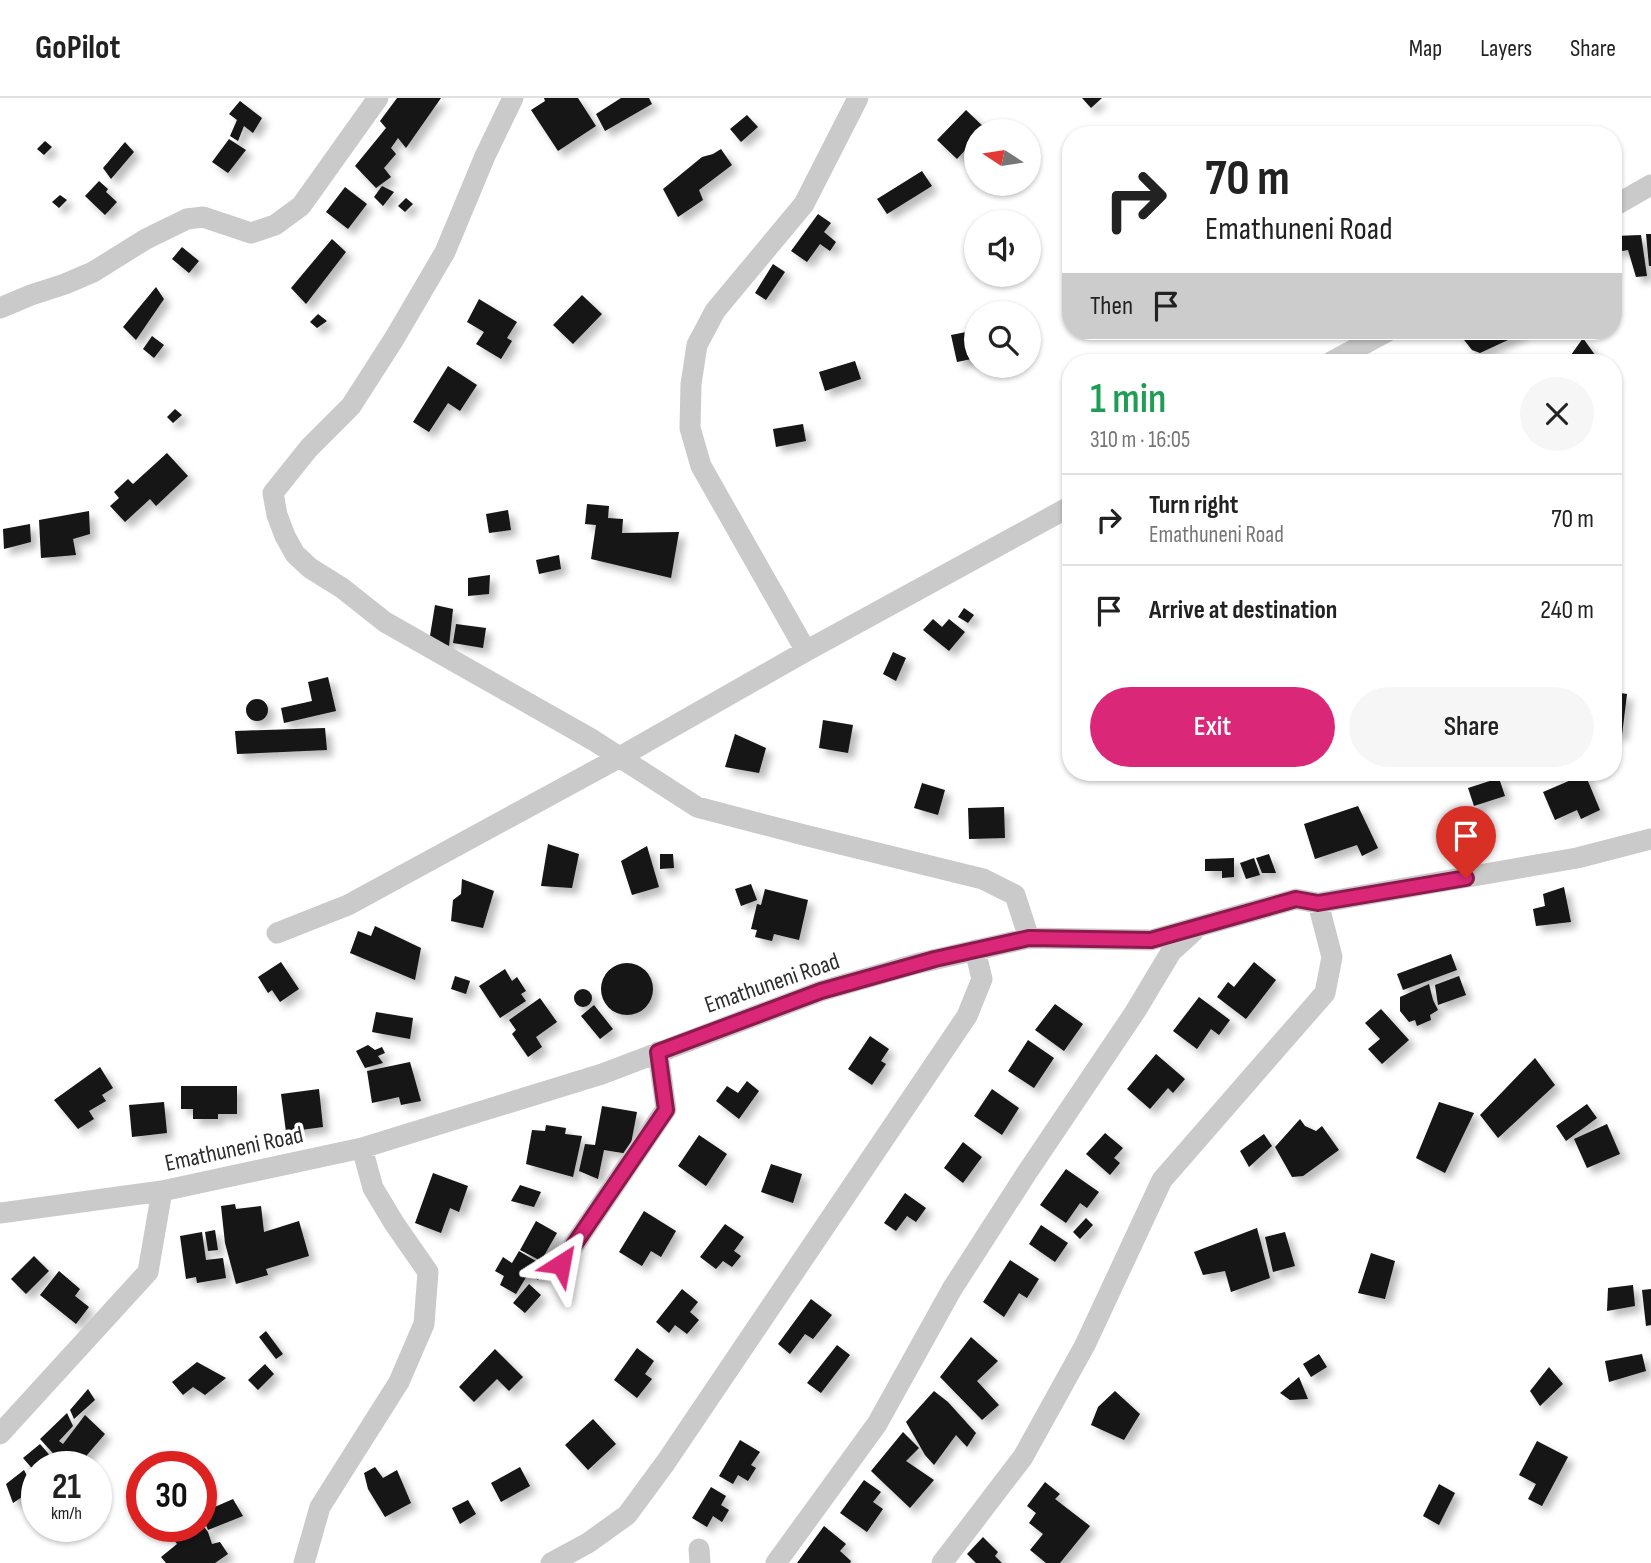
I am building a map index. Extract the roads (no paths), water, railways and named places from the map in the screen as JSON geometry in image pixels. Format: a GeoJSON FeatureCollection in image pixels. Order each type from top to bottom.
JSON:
{"type":"FeatureCollection","features":[{"type":"Feature","properties":{"kind":"street"},"geometry":{"type":"LineString","coordinates":[[0,308],[93,272],[146,239],[187,219],[203,217],[251,233],[275,225],[301,206],[378,98]]}},
{"type":"Feature","properties":{"kind":"street"},"geometry":{"type":"LineString","coordinates":[[513,98],[485,156],[445,252],[394,339],[351,405],[309,448],[273,493],[277,515],[295,554],[310,568],[342,588],[385,622],[620,757],[697,807],[983,879],[1014,895],[1029,938]]}},
{"type":"Feature","properties":{"kind":"street"},"geometry":{"type":"LineString","coordinates":[[806,651],[701,466],[690,428],[691,384],[697,345],[715,311],[804,204],[858,98]]}},
{"type":"Feature","properties":{"kind":"street"},"geometry":{"type":"LineString","coordinates":[[1622,201],[1651,185]]}},
{"type":"Feature","properties":{"kind":"street"},"geometry":{"type":"LineString","coordinates":[[1346,354],[1371,340]]}},
{"type":"Feature","properties":{"kind":"street"},"geometry":{"type":"LineString","coordinates":[[277,933],[348,905],[1062,511]]}},
{"type":"Feature","properties":{"kind":"street","name":"Emathuneni Road"},"geometry":{"type":"LineString","coordinates":[[0,1213],[162,1191],[362,1148],[602,1074],[821,991],[975,950],[1029,938],[1151,940],[1296,899],[1318,903],[1577,858],[1651,839]]}},
{"type":"Feature","properties":{"kind":"street"},"geometry":{"type":"LineString","coordinates":[[942,1563],[1023,1457],[1084,1345],[1162,1180],[1325,992],[1332,957],[1318,903]]}},
{"type":"Feature","properties":{"kind":"street"},"geometry":{"type":"LineString","coordinates":[[776,1563],[877,1424],[952,1289],[1135,1012],[1171,952],[1199,927]]}},
{"type":"Feature","properties":{"kind":"street"},"geometry":{"type":"LineString","coordinates":[[551,1563],[588,1543],[627,1515],[666,1462],[967,1016],[982,979],[975,950]]}},
{"type":"Feature","properties":{"kind":"street"},"geometry":{"type":"LineString","coordinates":[[561,1264],[666,1110],[658,1052]]}},
{"type":"Feature","properties":{"kind":"street"},"geometry":{"type":"LineString","coordinates":[[304,1563],[320,1507],[399,1382],[424,1324],[428,1272],[373,1188],[362,1148]]}},
{"type":"Feature","properties":{"kind":"street"},"geometry":{"type":"LineString","coordinates":[[0,1434],[148,1272],[162,1191]]}}]}
